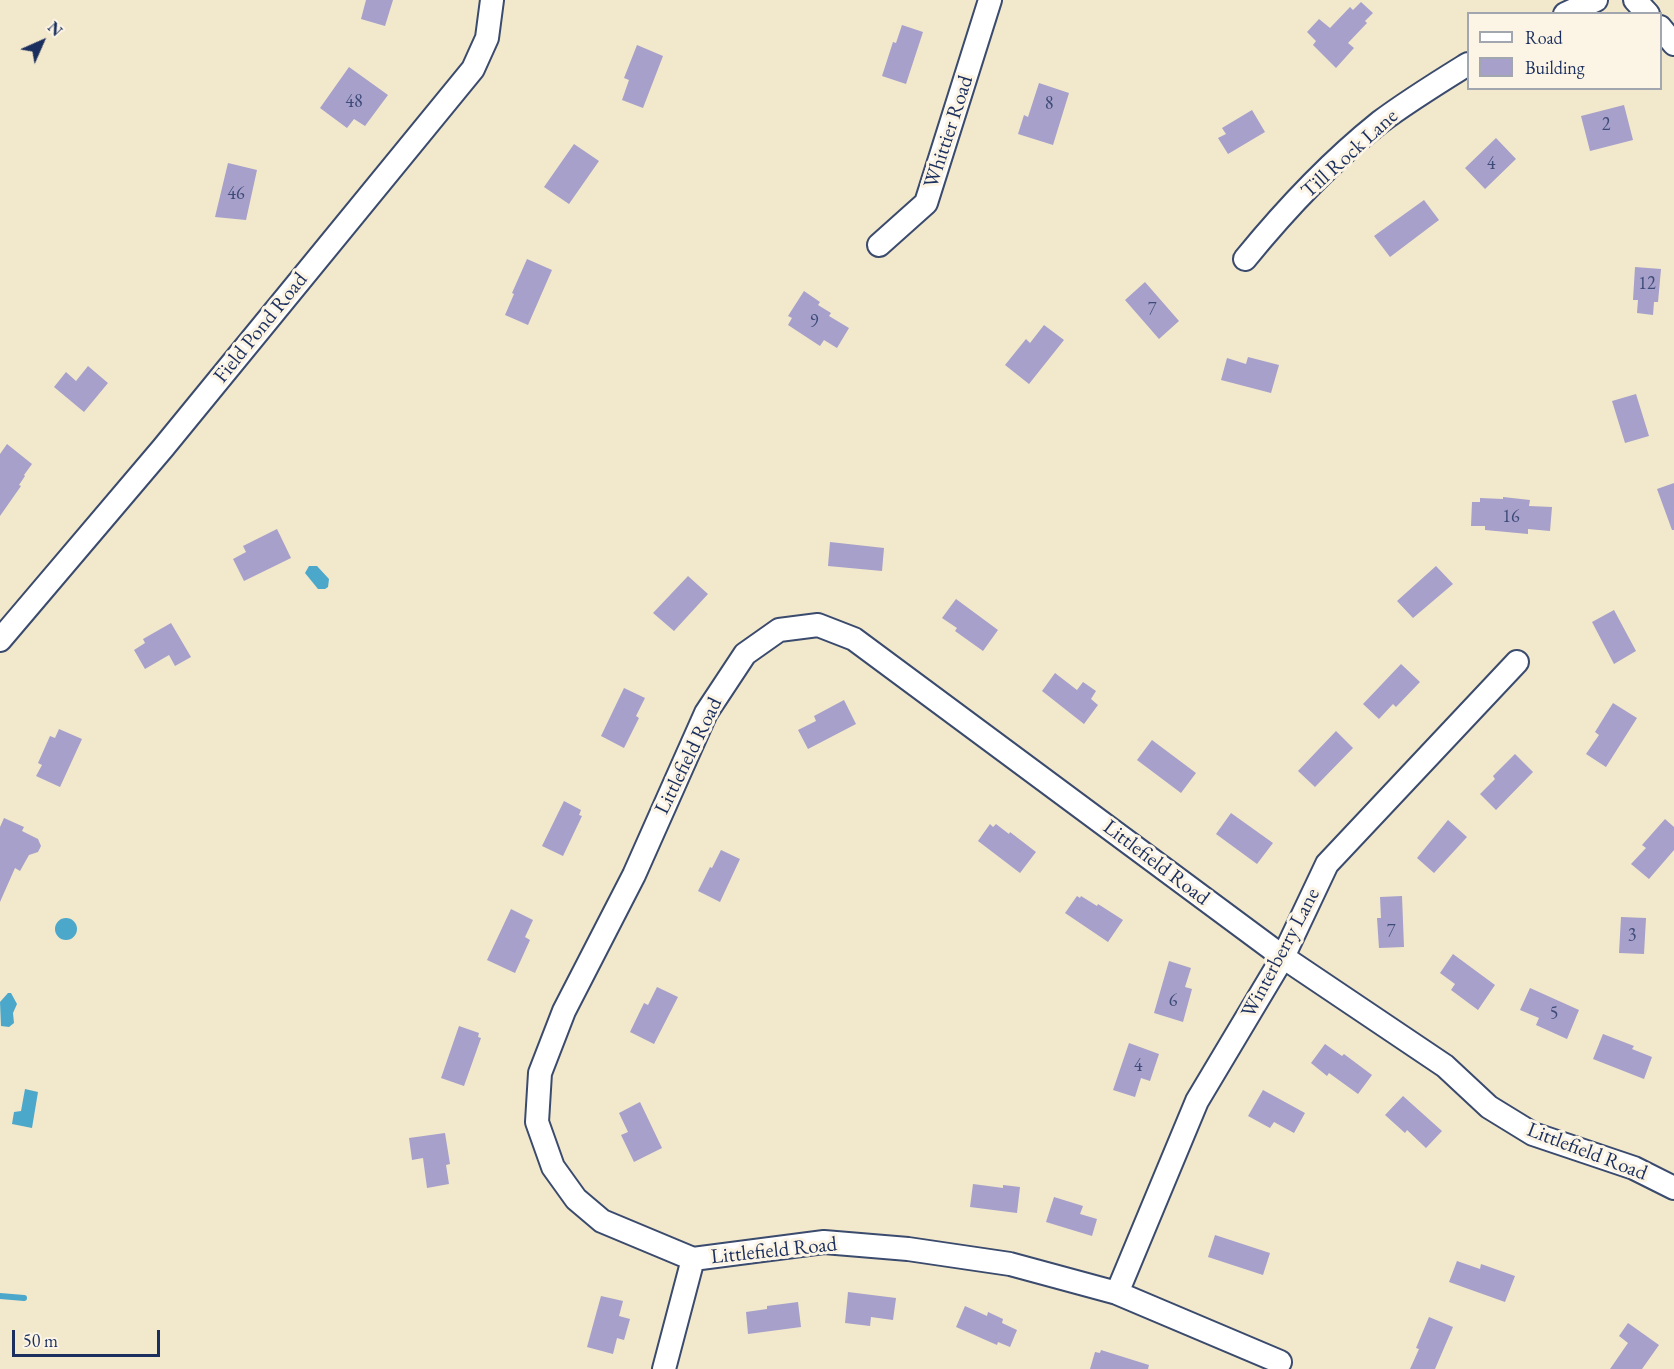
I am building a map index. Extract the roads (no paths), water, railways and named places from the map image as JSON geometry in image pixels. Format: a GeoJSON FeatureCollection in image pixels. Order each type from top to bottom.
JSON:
{"type":"FeatureCollection","features":[{"type":"Feature","properties":{"kind":"street","name":"Field Pond Road"},"geometry":{"type":"LineString","coordinates":[[0,640],[164,448],[473,69],[487,38],[492,0]]}},
{"type":"Feature","properties":{"kind":"street","name":"Whittier Road"},"geometry":{"type":"LineString","coordinates":[[879,245],[926,203],[990,0]]}},
{"type":"Feature","properties":{"kind":"street"},"geometry":{"type":"LineString","coordinates":[[1569,12],[1596,0]]}},
{"type":"Feature","properties":{"kind":"street"},"geometry":{"type":"LineString","coordinates":[[1635,0],[1646,12]]}},
{"type":"Feature","properties":{"kind":"street"},"geometry":{"type":"LineString","coordinates":[[1662,29],[1674,44]]}},
{"type":"Feature","properties":{"kind":"street","name":"Till Rock Lane"},"geometry":{"type":"LineString","coordinates":[[1245,259],[1283,215],[1348,150],[1389,116],[1467,65]]}},
{"type":"Feature","properties":{"kind":"street","name":"Littlefield Road"},"geometry":{"type":"LineString","coordinates":[[1280,1362],[1118,1293],[1010,1264],[908,1249],[824,1242],[693,1259],[602,1221],[576,1199],[553,1167],[537,1122],[540,1073],[564,1011],[634,875],[706,713],[746,654],[779,630],[818,625],[854,639],[1283,957],[1445,1066],[1490,1107],[1533,1134],[1634,1168],[1674,1188]]}},
{"type":"Feature","properties":{"kind":"street","name":"Winterberry Lane"},"geometry":{"type":"LineString","coordinates":[[1118,1293],[1197,1101],[1283,957],[1327,864],[1518,662]]}},
{"type":"Feature","properties":{"kind":"street"},"geometry":{"type":"LineString","coordinates":[[664,1369],[693,1259]]}},
{"type":"Feature","properties":{"kind":"water"},"geometry":{"type":"Polygon","coordinates":[[[309,566],[317,566],[329,579],[328,587],[318,589],[305,573],[309,566]]]}},
{"type":"Feature","properties":{"kind":"water"},"geometry":{"type":"Polygon","coordinates":[[[66,918],[76,925],[77,929],[70,939],[66,940],[56,933],[55,929],[62,919],[66,918]]]}},
{"type":"Feature","properties":{"kind":"water"},"geometry":{"type":"Polygon","coordinates":[[[8,993],[11,993],[17,1004],[13,1013],[14,1023],[9,1027],[1,1026],[0,1002],[8,993]]]}},
{"type":"Feature","properties":{"kind":"water"},"geometry":{"type":"Polygon","coordinates":[[[25,1089],[38,1092],[32,1128],[12,1124],[14,1112],[21,1111],[25,1089]]]}},
{"type":"Feature","properties":{"kind":"waterway"},"geometry":{"type":"LineString","coordinates":[[0,1296],[24,1298]]}}]}
